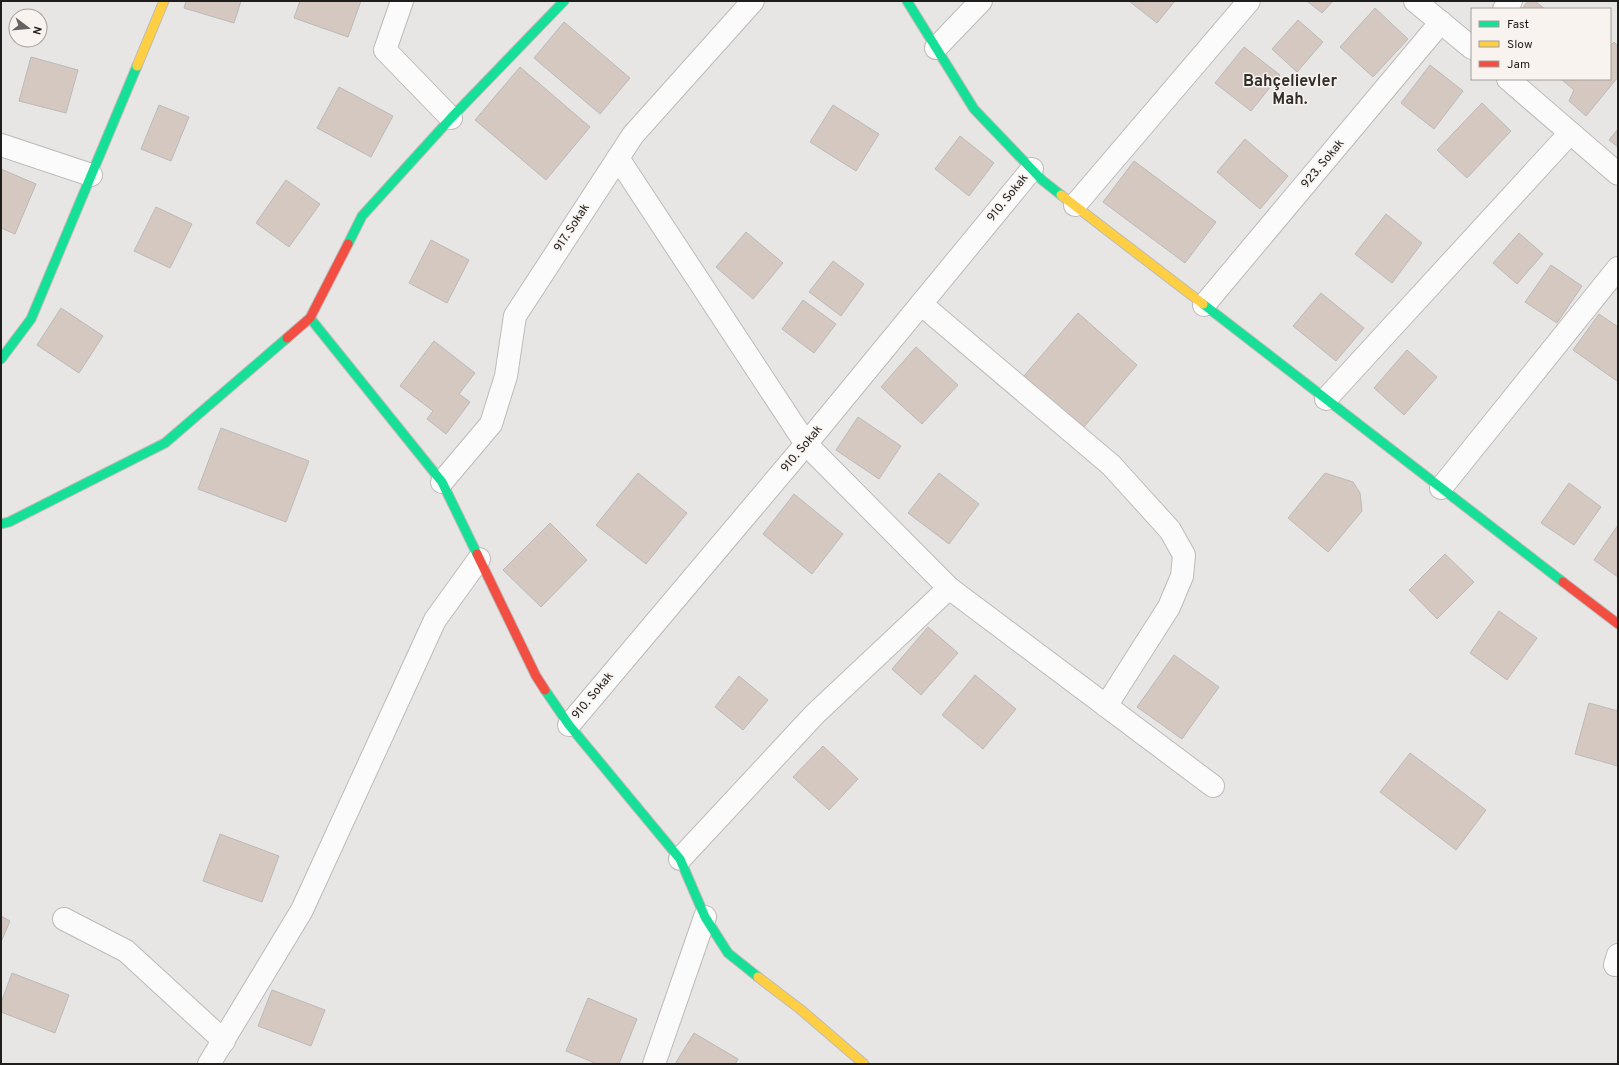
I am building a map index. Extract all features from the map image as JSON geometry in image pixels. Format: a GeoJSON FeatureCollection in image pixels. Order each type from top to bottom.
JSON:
{"type":"FeatureCollection","features":[{"type":"Feature","properties":{"kind":"street"},"geometry":{"type":"LineString","coordinates":[[2,355],[31,318],[164,1]]}},
{"type":"Feature","properties":{"kind":"street"},"geometry":{"type":"LineString","coordinates":[[402,1],[385,50],[451,118]]}},
{"type":"Feature","properties":{"kind":"street"},"geometry":{"type":"LineString","coordinates":[[1,524],[9,522],[165,443],[310,318],[362,216],[451,118],[564,1]]}},
{"type":"Feature","properties":{"kind":"street","name":"917. Sokak"},"geometry":{"type":"LineString","coordinates":[[442,482],[491,424],[506,376],[515,316],[633,135],[753,1]]}},
{"type":"Feature","properties":{"kind":"street"},"geometry":{"type":"LineString","coordinates":[[907,1],[974,109],[1042,180],[1618,624]]}},
{"type":"Feature","properties":{"kind":"street"},"geometry":{"type":"LineString","coordinates":[[936,48],[980,1]]}},
{"type":"Feature","properties":{"kind":"street"},"geometry":{"type":"LineString","coordinates":[[1075,205],[1249,1]]}},
{"type":"Feature","properties":{"kind":"street"},"geometry":{"type":"LineString","coordinates":[[1415,1],[1471,47]]}},
{"type":"Feature","properties":{"kind":"street","name":"923. Sokak"},"geometry":{"type":"LineString","coordinates":[[1204,305],[1441,22]]}},
{"type":"Feature","properties":{"kind":"street"},"geometry":{"type":"LineString","coordinates":[[1509,80],[1618,174]]}},
{"type":"Feature","properties":{"kind":"street"},"geometry":{"type":"LineString","coordinates":[[1326,399],[1570,133]]}},
{"type":"Feature","properties":{"kind":"street"},"geometry":{"type":"LineString","coordinates":[[1,145],[91,175]]}},
{"type":"Feature","properties":{"kind":"street"},"geometry":{"type":"LineString","coordinates":[[618,158],[806,444],[948,588],[1213,786]]}},
{"type":"Feature","properties":{"kind":"street","name":"910. Sokak"},"geometry":{"type":"LineString","coordinates":[[569,725],[806,444],[1032,169]]}},
{"type":"Feature","properties":{"kind":"street"},"geometry":{"type":"LineString","coordinates":[[1441,488],[1618,268]]}},
{"type":"Feature","properties":{"kind":"street"},"geometry":{"type":"LineString","coordinates":[[921,304],[1111,465],[1170,530],[1184,555],[1182,576],[1169,607],[1106,706]]}},
{"type":"Feature","properties":{"kind":"street"},"geometry":{"type":"LineString","coordinates":[[310,318],[442,482],[536,676],[569,725],[680,859],[706,917],[728,953],[800,1009],[864,1064]]}},
{"type":"Feature","properties":{"kind":"street"},"geometry":{"type":"LineString","coordinates":[[209,1064],[302,910],[435,620],[479,559]]}},
{"type":"Feature","properties":{"kind":"street"},"geometry":{"type":"LineString","coordinates":[[680,859],[815,714],[948,588]]}},
{"type":"Feature","properties":{"kind":"street"},"geometry":{"type":"LineString","coordinates":[[654,1064],[706,917]]}},
{"type":"Feature","properties":{"kind":"street"},"geometry":{"type":"LineString","coordinates":[[64,919],[126,951],[224,1041]]}},
{"type":"Feature","properties":{"kind":"building"},"geometry":{"type":"Polygon","coordinates":[[[186,1],[241,1],[234,23],[184,8],[186,1]]]}},
{"type":"Feature","properties":{"kind":"building"},"geometry":{"type":"Polygon","coordinates":[[[300,1],[361,1],[348,37],[294,18],[300,1]]]}},
{"type":"Feature","properties":{"kind":"building"},"geometry":{"type":"Polygon","coordinates":[[[1129,1],[1175,1],[1157,23],[1129,1]]]}},
{"type":"Feature","properties":{"kind":"building"},"geometry":{"type":"Polygon","coordinates":[[[1307,1],[1333,1],[1322,13],[1307,1]]]}},
{"type":"Feature","properties":{"kind":"building"},"geometry":{"type":"Polygon","coordinates":[[[1528,1],[1535,1],[1544,8],[1523,8],[1528,1]]]}},
{"type":"Feature","properties":{"kind":"building"},"geometry":{"type":"Polygon","coordinates":[[[1375,8],[1408,39],[1373,77],[1340,47],[1375,8]]]}},
{"type":"Feature","properties":{"kind":"building"},"geometry":{"type":"Polygon","coordinates":[[[1298,20],[1323,42],[1297,72],[1272,49],[1298,20]]]}},
{"type":"Feature","properties":{"kind":"building"},"geometry":{"type":"Polygon","coordinates":[[[564,22],[630,78],[600,114],[534,58],[564,22]]]}},
{"type":"Feature","properties":{"kind":"building"},"geometry":{"type":"Polygon","coordinates":[[[1614,42],[1618,46],[1618,77],[1586,116],[1569,101],[1574,90],[1562,80],[1611,80],[1611,45],[1614,42]]]}},
{"type":"Feature","properties":{"kind":"building"},"geometry":{"type":"Polygon","coordinates":[[[1244,47],[1280,75],[1251,111],[1215,83],[1244,47]]]}},
{"type":"Feature","properties":{"kind":"building"},"geometry":{"type":"Polygon","coordinates":[[[31,57],[78,70],[66,113],[19,101],[31,57]]]}},
{"type":"Feature","properties":{"kind":"building"},"geometry":{"type":"Polygon","coordinates":[[[1430,65],[1463,91],[1434,129],[1401,103],[1430,65]]]}},
{"type":"Feature","properties":{"kind":"building"},"geometry":{"type":"Polygon","coordinates":[[[520,67],[590,127],[546,180],[475,120],[520,67]]]}},
{"type":"Feature","properties":{"kind":"building"},"geometry":{"type":"Polygon","coordinates":[[[339,87],[393,116],[371,157],[317,128],[339,87]]]}},
{"type":"Feature","properties":{"kind":"building"},"geometry":{"type":"Polygon","coordinates":[[[1482,103],[1511,131],[1467,178],[1437,150],[1482,103]]]}},
{"type":"Feature","properties":{"kind":"building"},"geometry":{"type":"Polygon","coordinates":[[[159,105],[189,117],[171,161],[141,149],[159,105]]]}},
{"type":"Feature","properties":{"kind":"building"},"geometry":{"type":"Polygon","coordinates":[[[833,105],[879,134],[856,171],[810,142],[833,105]]]}},
{"type":"Feature","properties":{"kind":"building"},"geometry":{"type":"Polygon","coordinates":[[[1618,129],[1618,147],[1609,140],[1618,129]]]}},
{"type":"Feature","properties":{"kind":"building"},"geometry":{"type":"Polygon","coordinates":[[[960,136],[994,163],[969,196],[935,169],[960,136]]]}},
{"type":"Feature","properties":{"kind":"building"},"geometry":{"type":"Polygon","coordinates":[[[1245,139],[1288,176],[1260,209],[1217,172],[1245,139]]]}},
{"type":"Feature","properties":{"kind":"building"},"geometry":{"type":"Polygon","coordinates":[[[1134,161],[1216,222],[1185,263],[1103,202],[1134,161]]]}},
{"type":"Feature","properties":{"kind":"building"},"geometry":{"type":"Polygon","coordinates":[[[1,169],[36,184],[15,234],[1,228],[1,169]]]}},
{"type":"Feature","properties":{"kind":"building"},"geometry":{"type":"Polygon","coordinates":[[[286,180],[320,204],[289,247],[256,223],[286,180]]]}},
{"type":"Feature","properties":{"kind":"building"},"geometry":{"type":"Polygon","coordinates":[[[156,207],[192,224],[170,268],[134,251],[156,207]]]}},
{"type":"Feature","properties":{"kind":"building"},"geometry":{"type":"Polygon","coordinates":[[[1386,214],[1422,243],[1392,283],[1355,254],[1386,214]]]}},
{"type":"Feature","properties":{"kind":"building"},"geometry":{"type":"Polygon","coordinates":[[[746,232],[783,263],[753,299],[716,267],[746,232]]]}},
{"type":"Feature","properties":{"kind":"building"},"geometry":{"type":"Polygon","coordinates":[[[1519,233],[1543,254],[1517,284],[1493,263],[1519,233]]]}},
{"type":"Feature","properties":{"kind":"building"},"geometry":{"type":"Polygon","coordinates":[[[431,240],[469,260],[447,303],[409,283],[431,240]]]}},
{"type":"Feature","properties":{"kind":"building"},"geometry":{"type":"Polygon","coordinates":[[[833,261],[864,284],[841,316],[809,292],[833,261]]]}},
{"type":"Feature","properties":{"kind":"building"},"geometry":{"type":"Polygon","coordinates":[[[1551,265],[1582,286],[1557,323],[1525,302],[1551,265]]]}},
{"type":"Feature","properties":{"kind":"building"},"geometry":{"type":"Polygon","coordinates":[[[1321,293],[1364,328],[1336,361],[1293,326],[1321,293]]]}},
{"type":"Feature","properties":{"kind":"building"},"geometry":{"type":"Polygon","coordinates":[[[803,300],[836,324],[814,353],[782,329],[803,300]]]}},
{"type":"Feature","properties":{"kind":"building"},"geometry":{"type":"Polygon","coordinates":[[[61,308],[103,336],[79,373],[37,345],[61,308]]]}},
{"type":"Feature","properties":{"kind":"building"},"geometry":{"type":"Polygon","coordinates":[[[1078,313],[1137,365],[1083,428],[1024,376],[1078,313]]]}},
{"type":"Feature","properties":{"kind":"building"},"geometry":{"type":"Polygon","coordinates":[[[1599,314],[1618,327],[1617,381],[1573,350],[1599,314]]]}},
{"type":"Feature","properties":{"kind":"building"},"geometry":{"type":"Polygon","coordinates":[[[434,341],[475,373],[459,394],[470,402],[446,434],[427,419],[433,411],[400,386],[434,341]]]}},
{"type":"Feature","properties":{"kind":"building"},"geometry":{"type":"Polygon","coordinates":[[[916,347],[958,385],[922,424],[881,387],[916,347]]]}},
{"type":"Feature","properties":{"kind":"building"},"geometry":{"type":"Polygon","coordinates":[[[1407,350],[1437,377],[1404,415],[1374,388],[1407,350]]]}},
{"type":"Feature","properties":{"kind":"building"},"geometry":{"type":"Polygon","coordinates":[[[858,417],[901,446],[879,479],[836,450],[858,417]]]}},
{"type":"Feature","properties":{"kind":"building"},"geometry":{"type":"Polygon","coordinates":[[[221,428],[309,461],[286,522],[198,489],[221,428]]]}},
{"type":"Feature","properties":{"kind":"building"},"geometry":{"type":"Polygon","coordinates":[[[638,473],[687,513],[646,564],[596,525],[638,473]]]}},
{"type":"Feature","properties":{"kind":"building"},"geometry":{"type":"Polygon","coordinates":[[[939,473],[979,504],[949,544],[908,513],[939,473]]]}},
{"type":"Feature","properties":{"kind":"building"},"geometry":{"type":"Polygon","coordinates":[[[1325,473],[1353,482],[1360,493],[1362,511],[1328,552],[1288,518],[1325,473]]]}},
{"type":"Feature","properties":{"kind":"building"},"geometry":{"type":"Polygon","coordinates":[[[1569,483],[1601,507],[1574,545],[1541,523],[1569,483]]]}},
{"type":"Feature","properties":{"kind":"building"},"geometry":{"type":"Polygon","coordinates":[[[794,494],[843,534],[812,574],[763,534],[794,494]]]}},
{"type":"Feature","properties":{"kind":"building"},"geometry":{"type":"Polygon","coordinates":[[[550,523],[587,560],[541,607],[503,570],[550,523]]]}},
{"type":"Feature","properties":{"kind":"building"},"geometry":{"type":"Polygon","coordinates":[[[1618,525],[1618,577],[1594,560],[1618,525]]]}},
{"type":"Feature","properties":{"kind":"building"},"geometry":{"type":"Polygon","coordinates":[[[1445,554],[1474,582],[1437,619],[1409,590],[1445,554]]]}},
{"type":"Feature","properties":{"kind":"building"},"geometry":{"type":"Polygon","coordinates":[[[1499,611],[1537,638],[1507,680],[1470,653],[1499,611]]]}},
{"type":"Feature","properties":{"kind":"building"},"geometry":{"type":"Polygon","coordinates":[[[928,627],[958,653],[921,695],[892,669],[928,627]]]}},
{"type":"Feature","properties":{"kind":"building"},"geometry":{"type":"Polygon","coordinates":[[[1174,655],[1219,687],[1182,739],[1137,707],[1174,655]]]}},
{"type":"Feature","properties":{"kind":"building"},"geometry":{"type":"Polygon","coordinates":[[[975,675],[1016,709],[983,749],[942,715],[975,675]]]}},
{"type":"Feature","properties":{"kind":"building"},"geometry":{"type":"Polygon","coordinates":[[[739,676],[768,700],[743,730],[715,707],[739,676]]]}},
{"type":"Feature","properties":{"kind":"building"},"geometry":{"type":"Polygon","coordinates":[[[1589,703],[1618,711],[1618,766],[1575,754],[1589,703]]]}},
{"type":"Feature","properties":{"kind":"building"},"geometry":{"type":"Polygon","coordinates":[[[823,746],[858,779],[829,810],[793,777],[823,746]]]}},
{"type":"Feature","properties":{"kind":"building"},"geometry":{"type":"Polygon","coordinates":[[[1410,753],[1486,810],[1456,850],[1380,792],[1410,753]]]}},
{"type":"Feature","properties":{"kind":"building"},"geometry":{"type":"Polygon","coordinates":[[[220,834],[279,856],[262,902],[203,881],[220,834]]]}},
{"type":"Feature","properties":{"kind":"building"},"geometry":{"type":"Polygon","coordinates":[[[1,916],[10,921],[1,942],[1,916]]]}},
{"type":"Feature","properties":{"kind":"building"},"geometry":{"type":"Polygon","coordinates":[[[12,973],[69,995],[55,1033],[1,1012],[1,1003],[12,973]]]}},
{"type":"Feature","properties":{"kind":"building"},"geometry":{"type":"Polygon","coordinates":[[[272,990],[325,1010],[311,1046],[258,1026],[272,990]]]}},
{"type":"Feature","properties":{"kind":"building"},"geometry":{"type":"Polygon","coordinates":[[[588,998],[637,1019],[619,1064],[597,1064],[566,1051],[588,998]]]}},
{"type":"Feature","properties":{"kind":"building"},"geometry":{"type":"Polygon","coordinates":[[[694,1033],[738,1059],[735,1064],[675,1064],[694,1033]]]}},
{"type":"Feature","properties":{"kind":"traffic: fast"},"geometry":{"type":"LineString","coordinates":[[348,244],[362,216],[451,118],[564,1]]}},
{"type":"Feature","properties":{"kind":"traffic: fast"},"geometry":{"type":"LineString","coordinates":[[907,1],[974,109],[1042,180],[1061,195]]}},
{"type":"Feature","properties":{"kind":"traffic: fast"},"geometry":{"type":"LineString","coordinates":[[1,359],[31,319],[137,66]]}},
{"type":"Feature","properties":{"kind":"traffic: fast"},"geometry":{"type":"LineString","coordinates":[[1203,304],[1563,582]]}},
{"type":"Feature","properties":{"kind":"traffic: fast"},"geometry":{"type":"LineString","coordinates":[[310,318],[442,482],[477,554]]}},
{"type":"Feature","properties":{"kind":"traffic: fast"},"geometry":{"type":"LineString","coordinates":[[1,524],[9,522],[165,443],[287,338]]}},
{"type":"Feature","properties":{"kind":"traffic: fast"},"geometry":{"type":"LineString","coordinates":[[545,690],[569,725],[680,859],[705,917],[728,953],[758,977]]}},
{"type":"Feature","properties":{"kind":"traffic: slow"},"geometry":{"type":"LineString","coordinates":[[137,66],[164,1]]}},
{"type":"Feature","properties":{"kind":"traffic: slow"},"geometry":{"type":"LineString","coordinates":[[1061,195],[1203,304]]}},
{"type":"Feature","properties":{"kind":"traffic: slow"},"geometry":{"type":"LineString","coordinates":[[758,977],[800,1009],[864,1064]]}},
{"type":"Feature","properties":{"kind":"traffic: jam"},"geometry":{"type":"LineString","coordinates":[[287,338],[310,318],[348,244]]}},
{"type":"Feature","properties":{"kind":"traffic: jam"},"geometry":{"type":"LineString","coordinates":[[477,554],[536,676],[545,690]]}},
{"type":"Feature","properties":{"kind":"traffic: jam"},"geometry":{"type":"LineString","coordinates":[[1563,582],[1618,624]]}},
{"type":"Feature","properties":{"kind":"district","name":"Bahçelievler Mah."},"geometry":{"type":"Point","coordinates":[1290,91]}}]}
